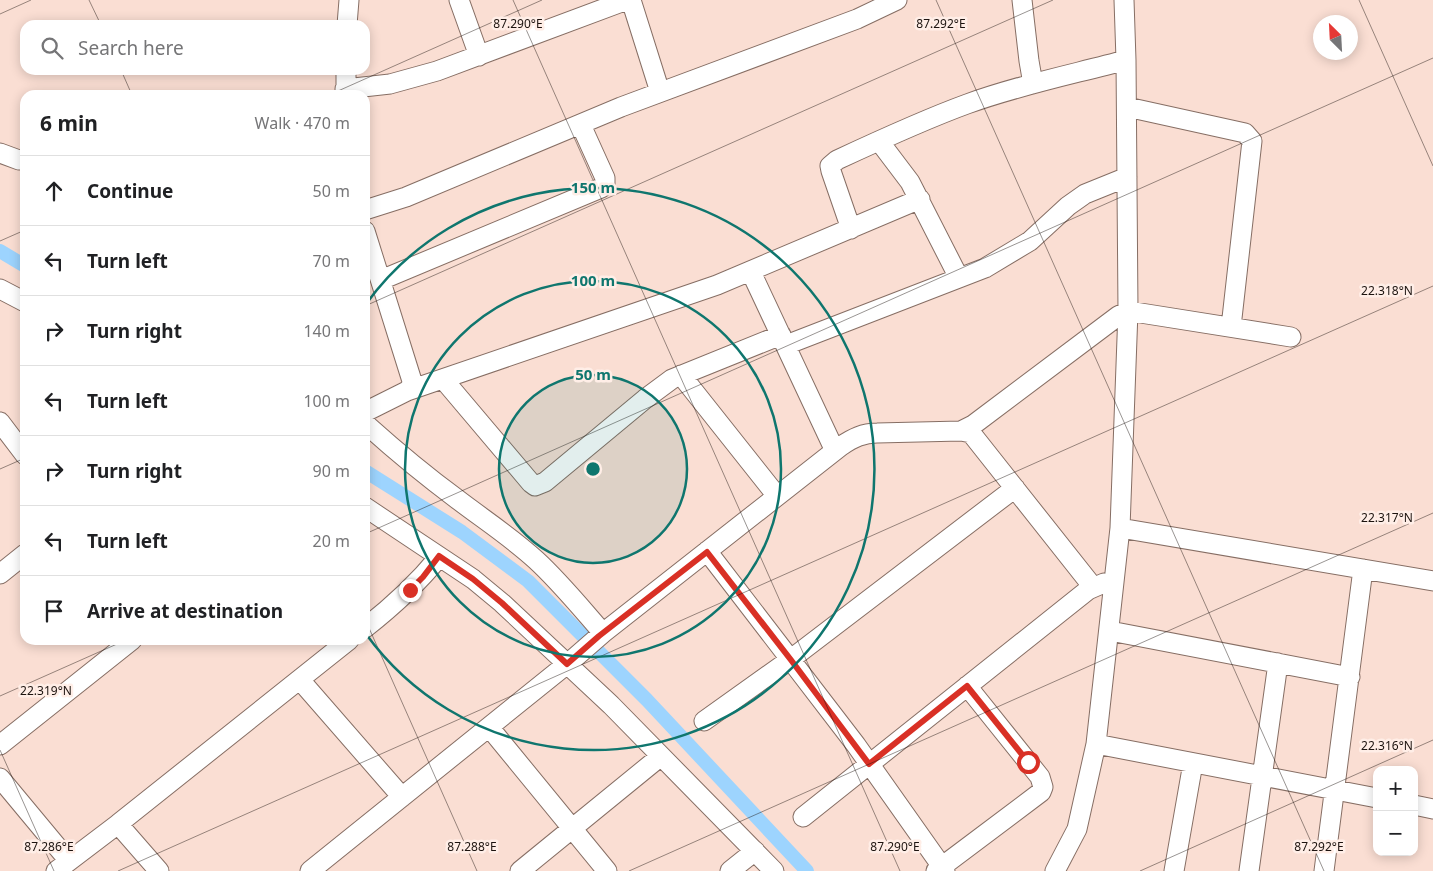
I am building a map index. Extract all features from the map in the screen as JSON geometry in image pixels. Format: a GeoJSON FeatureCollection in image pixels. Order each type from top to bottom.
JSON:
{"type":"FeatureCollection","features":[{"type":"Feature","properties":{"kind":"street"},"geometry":{"type":"LineString","coordinates":[[347,20],[349,0]]}},
{"type":"Feature","properties":{"kind":"street"},"geometry":{"type":"LineString","coordinates":[[460,0],[479,56]]}},
{"type":"Feature","properties":{"kind":"street"},"geometry":{"type":"LineString","coordinates":[[357,90],[390,84],[437,71],[629,0],[660,92]]}},
{"type":"Feature","properties":{"kind":"street"},"geometry":{"type":"LineString","coordinates":[[370,209],[406,198],[580,124],[858,18],[896,0]]}},
{"type":"Feature","properties":{"kind":"street"},"geometry":{"type":"LineString","coordinates":[[1022,0],[1033,84]]}},
{"type":"Feature","properties":{"kind":"street"},"geometry":{"type":"LineString","coordinates":[[1055,871],[1077,829],[1096,744],[1116,581],[1120,528],[1128,311],[1127,107],[1124,0]]}},
{"type":"Feature","properties":{"kind":"street"},"geometry":{"type":"LineString","coordinates":[[851,229],[830,166],[837,160],[969,103],[1126,60]]}},
{"type":"Feature","properties":{"kind":"street"},"geometry":{"type":"LineString","coordinates":[[346,75],[346,90]]}},
{"type":"Feature","properties":{"kind":"street"},"geometry":{"type":"LineString","coordinates":[[1127,107],[1245,133],[1252,141],[1231,327]]}},
{"type":"Feature","properties":{"kind":"street"},"geometry":{"type":"LineString","coordinates":[[381,280],[602,188],[605,185],[605,178],[580,124]]}},
{"type":"Feature","properties":{"kind":"street"},"geometry":{"type":"LineString","coordinates":[[879,141],[910,182],[920,199],[959,278]]}},
{"type":"Feature","properties":{"kind":"street"},"geometry":{"type":"LineString","coordinates":[[0,153],[20,160]]}},
{"type":"Feature","properties":{"kind":"street"},"geometry":{"type":"LineString","coordinates":[[443,379],[535,486],[545,482],[644,398],[672,379],[985,268],[1018,250],[1042,231],[1068,206],[1085,194],[1127,178]]}},
{"type":"Feature","properties":{"kind":"street"},"geometry":{"type":"LineString","coordinates":[[370,410],[408,391],[677,300],[751,272],[920,199]]}},
{"type":"Feature","properties":{"kind":"street"},"geometry":{"type":"LineString","coordinates":[[370,246],[411,377],[412,385],[408,391]]}},
{"type":"Feature","properties":{"kind":"street"},"geometry":{"type":"LineString","coordinates":[[751,272],[835,450]]}},
{"type":"Feature","properties":{"kind":"street"},"geometry":{"type":"LineString","coordinates":[[0,289],[20,299]]}},
{"type":"Feature","properties":{"kind":"street"},"geometry":{"type":"LineString","coordinates":[[961,431],[973,425],[1118,316],[1128,311],[1291,337]]}},
{"type":"Feature","properties":{"kind":"street"},"geometry":{"type":"LineString","coordinates":[[680,375],[777,496]]}},
{"type":"Feature","properties":{"kind":"street"},"geometry":{"type":"LineString","coordinates":[[0,422],[20,448]]}},
{"type":"Feature","properties":{"kind":"street"},"geometry":{"type":"LineString","coordinates":[[370,428],[422,472],[477,515],[508,536],[558,580],[601,635]]}},
{"type":"Feature","properties":{"kind":"street"},"geometry":{"type":"LineString","coordinates":[[310,871],[601,635],[835,450],[850,440],[868,433],[961,431],[971,433],[1094,587]]}},
{"type":"Feature","properties":{"kind":"street"},"geometry":{"type":"LineString","coordinates":[[704,721],[791,660],[1015,488]]}},
{"type":"Feature","properties":{"kind":"street"},"geometry":{"type":"LineString","coordinates":[[370,510],[473,579],[570,662],[774,871]]}},
{"type":"Feature","properties":{"kind":"street"},"geometry":{"type":"LineString","coordinates":[[1120,528],[1433,580]]}},
{"type":"Feature","properties":{"kind":"street"},"geometry":{"type":"LineString","coordinates":[[707,552],[869,764],[941,869],[1041,792],[1043,787],[1040,777],[967,686]]}},
{"type":"Feature","properties":{"kind":"street"},"geometry":{"type":"LineString","coordinates":[[370,624],[397,603],[423,577],[439,556]]}},
{"type":"Feature","properties":{"kind":"street"},"geometry":{"type":"LineString","coordinates":[[0,574],[20,558]]}},
{"type":"Feature","properties":{"kind":"street"},"geometry":{"type":"LineString","coordinates":[[1324,871],[1364,569]]}},
{"type":"Feature","properties":{"kind":"street"},"geometry":{"type":"LineString","coordinates":[[803,817],[1094,587],[1116,581]]}},
{"type":"Feature","properties":{"kind":"street"},"geometry":{"type":"LineString","coordinates":[[1110,631],[1350,677]]}},
{"type":"Feature","properties":{"kind":"street"},"geometry":{"type":"LineString","coordinates":[[0,745],[126,645]]}},
{"type":"Feature","properties":{"kind":"street"},"geometry":{"type":"LineString","coordinates":[[0,778],[62,866],[118,824],[343,645]]}},
{"type":"Feature","properties":{"kind":"street"},"geometry":{"type":"LineString","coordinates":[[1249,871],[1278,663]]}},
{"type":"Feature","properties":{"kind":"street"},"geometry":{"type":"LineString","coordinates":[[300,680],[402,797]]}},
{"type":"Feature","properties":{"kind":"street"},"geometry":{"type":"LineString","coordinates":[[489,727],[607,871]]}},
{"type":"Feature","properties":{"kind":"street"},"geometry":{"type":"LineString","coordinates":[[1096,744],[1373,797]]}},
{"type":"Feature","properties":{"kind":"street"},"geometry":{"type":"LineString","coordinates":[[520,871],[662,756]]}},
{"type":"Feature","properties":{"kind":"street"},"geometry":{"type":"LineString","coordinates":[[1174,871],[1193,763]]}},
{"type":"Feature","properties":{"kind":"street"},"geometry":{"type":"LineString","coordinates":[[1418,806],[1433,809]]}},
{"type":"Feature","properties":{"kind":"street"},"geometry":{"type":"LineString","coordinates":[[118,824],[159,871]]}},
{"type":"Feature","properties":{"kind":"street"},"geometry":{"type":"LineString","coordinates":[[730,871],[755,851]]}},
{"type":"Feature","properties":{"kind":"waterway"},"geometry":{"type":"LineString","coordinates":[[0,251],[20,263]]}},
{"type":"Feature","properties":{"kind":"waterway"},"geometry":{"type":"LineString","coordinates":[[370,474],[462,532],[528,581],[647,700],[807,871]]}},
{"type":"Feature","properties":{"kind":"route"},"geometry":{"type":"LineString","coordinates":[[410,590],[439,556],[473,579],[502,603],[567,664],[599,636],[707,552],[856,744],[869,764],[967,686],[1028,762]]}}]}
